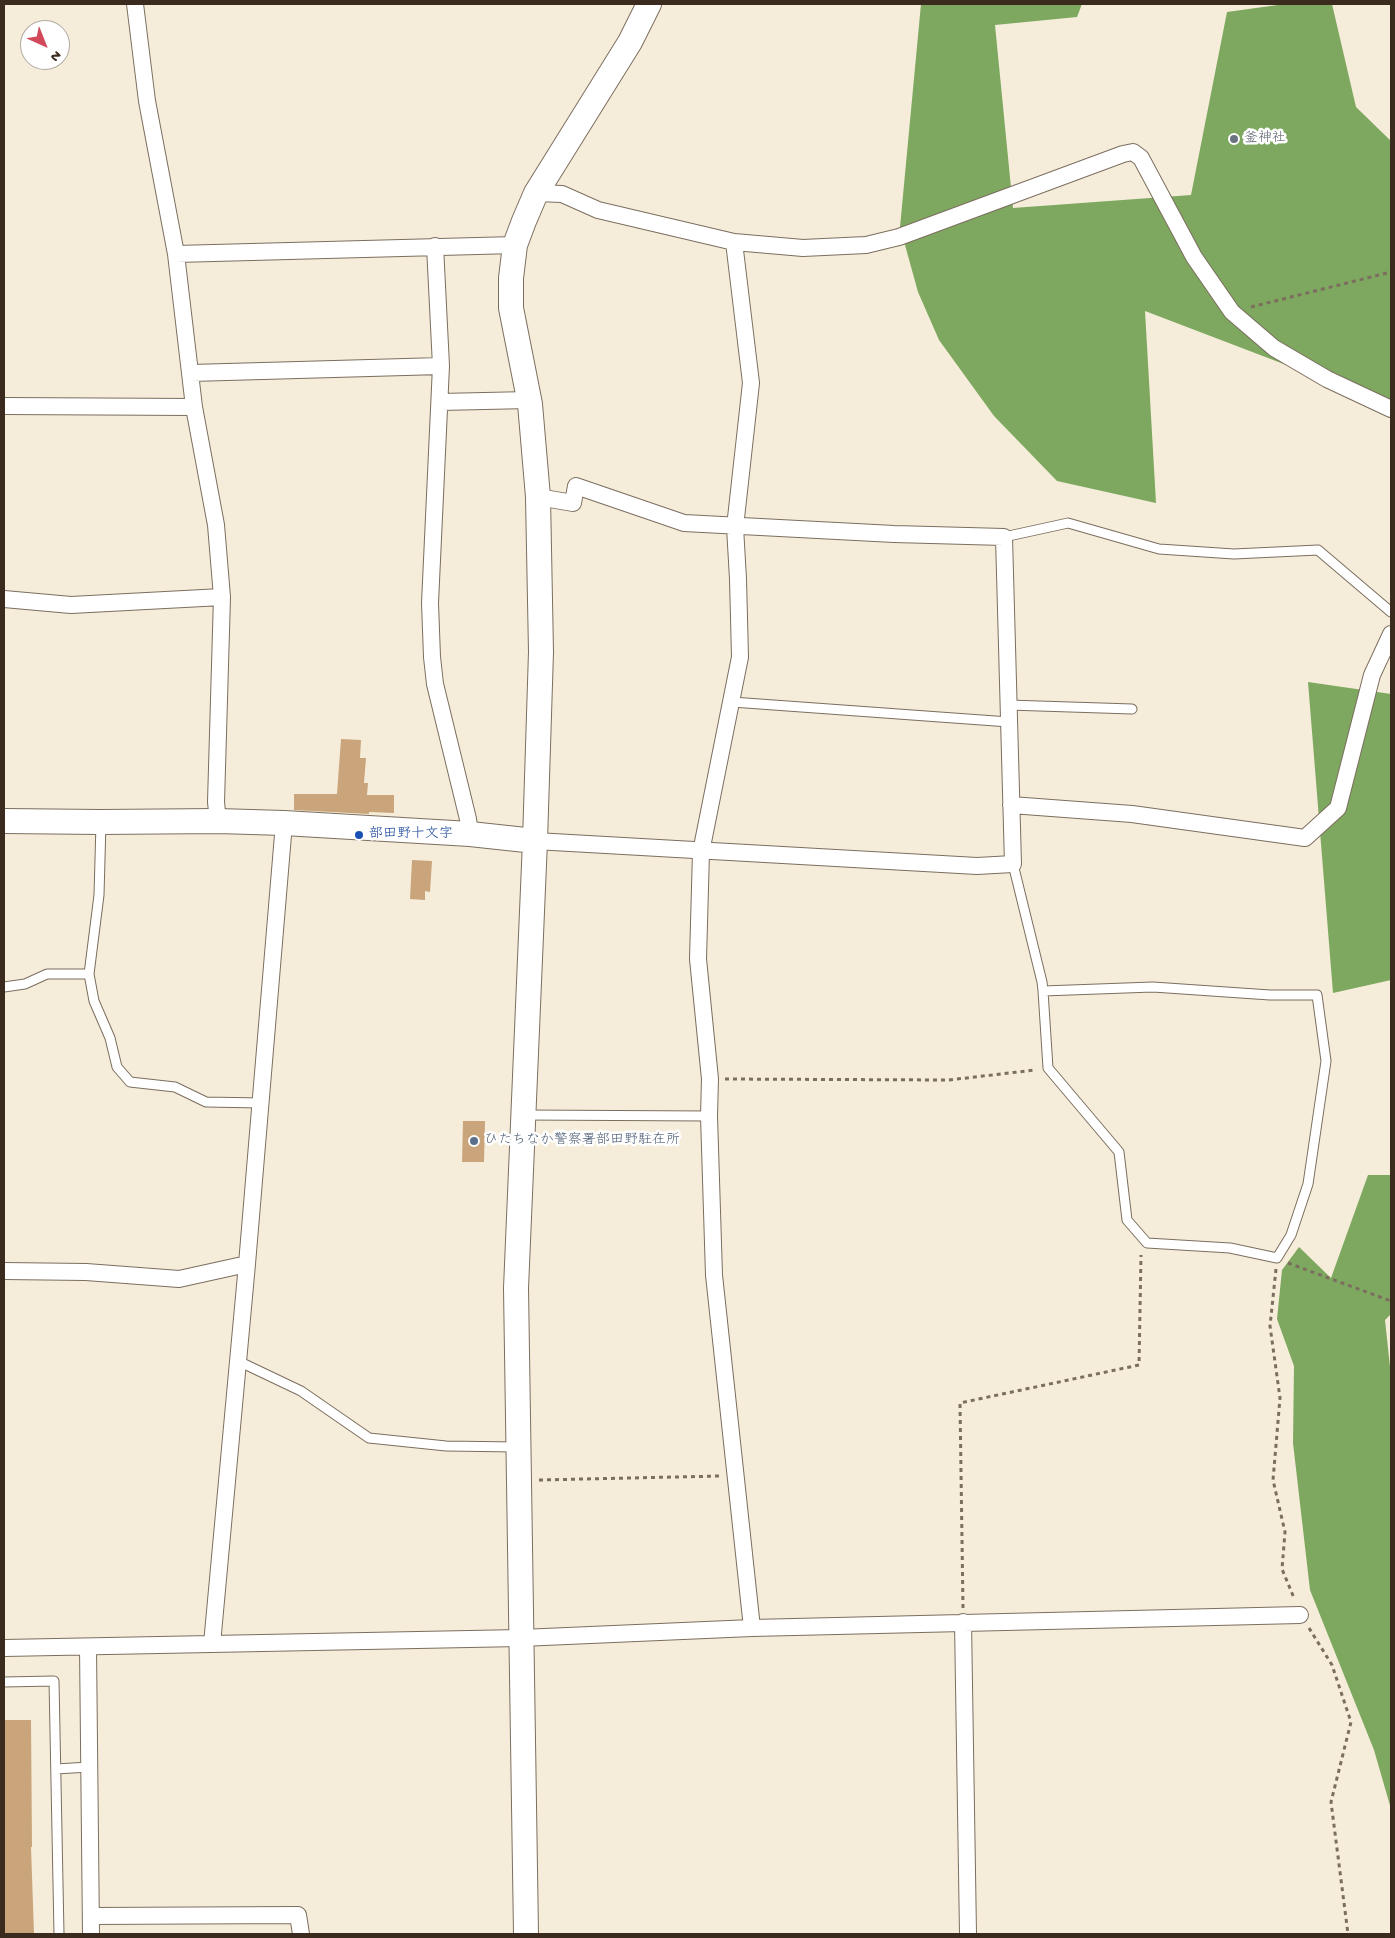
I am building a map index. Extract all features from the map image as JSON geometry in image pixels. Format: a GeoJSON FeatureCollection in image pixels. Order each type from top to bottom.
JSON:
{"type":"FeatureCollection","features":[{"type":"Feature","properties":{"kind":"street"},"geometry":{"type":"LineString","coordinates":[[135,4],[147,101],[176,254],[194,407],[216,525],[222,597],[216,802],[218,821]]}},
{"type":"Feature","properties":{"kind":"street"},"geometry":{"type":"LineString","coordinates":[[526,1934],[516,1288],[541,652],[538,498],[529,400],[511,308],[511,278],[515,245],[536,194],[630,42],[649,4]]}},
{"type":"Feature","properties":{"kind":"street"},"geometry":{"type":"LineString","coordinates":[[536,194],[562,194],[598,210],[734,242],[803,248],[866,245],[899,237],[1133,152],[1141,158],[1194,257],[1232,312],[1274,348],[1327,379],[1391,409]]}},
{"type":"Feature","properties":{"kind":"street"},"geometry":{"type":"LineString","coordinates":[[734,242],[751,383],[735,527],[740,657],[701,852],[698,958],[710,1080],[709,1116],[714,1275],[752,1628]]}},
{"type":"Feature","properties":{"kind":"street"},"geometry":{"type":"LineString","coordinates":[[176,254],[515,245]]}},
{"type":"Feature","properties":{"kind":"street"},"geometry":{"type":"LineString","coordinates":[[435,246],[441,366],[430,603],[432,657],[435,684],[470,834]]}},
{"type":"Feature","properties":{"kind":"street"},"geometry":{"type":"LineString","coordinates":[[190,374],[441,366]]}},
{"type":"Feature","properties":{"kind":"street"},"geometry":{"type":"LineString","coordinates":[[440,402],[529,400]]}},
{"type":"Feature","properties":{"kind":"street"},"geometry":{"type":"LineString","coordinates":[[4,406],[194,407]]}},
{"type":"Feature","properties":{"kind":"street"},"geometry":{"type":"LineString","coordinates":[[4,821],[218,821],[284,823],[470,834],[535,841],[701,852],[977,866],[1014,864],[1004,536],[894,534],[684,523],[576,486],[573,503],[538,498]]}},
{"type":"Feature","properties":{"kind":"street"},"geometry":{"type":"LineString","coordinates":[[4,599],[71,605],[222,597]]}},
{"type":"Feature","properties":{"kind":"street"},"geometry":{"type":"LineString","coordinates":[[1011,805],[1132,814],[1305,838],[1338,808],[1372,675],[1391,634]]}},
{"type":"Feature","properties":{"kind":"street"},"geometry":{"type":"LineString","coordinates":[[212,1644],[247,1264],[284,823]]}},
{"type":"Feature","properties":{"kind":"street"},"geometry":{"type":"LineString","coordinates":[[4,1271],[86,1272],[179,1279],[247,1264]]}},
{"type":"Feature","properties":{"kind":"street"},"geometry":{"type":"LineString","coordinates":[[4,1648],[521,1638],[752,1628],[1300,1615]]}},
{"type":"Feature","properties":{"kind":"street"},"geometry":{"type":"LineString","coordinates":[[963,1622],[968,1934]]}},
{"type":"Feature","properties":{"kind":"street"},"geometry":{"type":"LineString","coordinates":[[88,1647],[91,1934]]}},
{"type":"Feature","properties":{"kind":"street"},"geometry":{"type":"LineString","coordinates":[[91,1916],[298,1915],[301,1934]]}},
{"type":"Feature","properties":{"kind":"lane"},"geometry":{"type":"LineString","coordinates":[[1004,536],[1068,523],[1159,549],[1234,554],[1318,550],[1391,612]]}},
{"type":"Feature","properties":{"kind":"lane"},"geometry":{"type":"LineString","coordinates":[[732,702],[1009,722]]}},
{"type":"Feature","properties":{"kind":"lane"},"geometry":{"type":"LineString","coordinates":[[1008,705],[1132,709]]}},
{"type":"Feature","properties":{"kind":"lane"},"geometry":{"type":"LineString","coordinates":[[101,822],[99,895],[89,974],[94,1001],[110,1038],[117,1067],[130,1082],[175,1087],[206,1102],[261,1103]]}},
{"type":"Feature","properties":{"kind":"lane"},"geometry":{"type":"LineString","coordinates":[[1014,864],[1042,982],[1048,1068],[1119,1152],[1127,1220],[1147,1243],[1230,1248],[1277,1258],[1291,1235],[1309,1174],[1326,1060],[1317,995],[1270,995],[1153,987],[1043,991]]}},
{"type":"Feature","properties":{"kind":"lane"},"geometry":{"type":"LineString","coordinates":[[4,987],[25,984],[47,974],[89,974]]}},
{"type":"Feature","properties":{"kind":"lane"},"geometry":{"type":"LineString","coordinates":[[523,1115],[709,1116]]}},
{"type":"Feature","properties":{"kind":"lane"},"geometry":{"type":"LineString","coordinates":[[238,1361],[301,1391],[369,1438],[446,1446],[518,1447]]}},
{"type":"Feature","properties":{"kind":"lane"},"geometry":{"type":"LineString","coordinates":[[4,1682],[54,1681],[60,1934]]}},
{"type":"Feature","properties":{"kind":"lane"},"geometry":{"type":"LineString","coordinates":[[56,1769],[89,1767]]}},
{"type":"Feature","properties":{"kind":"path"},"geometry":{"type":"LineString","coordinates":[[1232,312],[1391,272]]}},
{"type":"Feature","properties":{"kind":"path"},"geometry":{"type":"LineString","coordinates":[[710,1080],[949,1080],[1048,1068]]}},
{"type":"Feature","properties":{"kind":"path"},"geometry":{"type":"LineString","coordinates":[[963,1622],[960,1403],[1138,1365],[1142,1236]]}},
{"type":"Feature","properties":{"kind":"path"},"geometry":{"type":"LineString","coordinates":[[1348,1934],[1331,1802],[1351,1722],[1332,1665],[1300,1615],[1282,1570],[1285,1532],[1274,1480],[1280,1398],[1270,1326],[1277,1258],[1391,1301]]}},
{"type":"Feature","properties":{"kind":"path"},"geometry":{"type":"LineString","coordinates":[[518,1481],[736,1476]]}},
{"type":"Feature","properties":{"kind":"green space"},"geometry":{"type":"Polygon","coordinates":[[[921,4],[1082,4],[1077,17],[995,25],[1013,208],[1191,195],[1227,12],[1285,4],[1332,4],[1356,107],[1391,141],[1391,405],[1145,311],[1156,503],[1057,481],[994,416],[939,340],[918,292],[900,227],[921,4]]]}},
{"type":"Feature","properties":{"kind":"green space"},"geometry":{"type":"Polygon","coordinates":[[[1308,682],[1391,694],[1391,980],[1333,993],[1308,682]]]}},
{"type":"Feature","properties":{"kind":"green space"},"geometry":{"type":"Polygon","coordinates":[[[1368,1175],[1391,1175],[1391,1314],[1385,1320],[1391,1376],[1391,1809],[1374,1750],[1310,1590],[1293,1443],[1294,1366],[1277,1319],[1282,1270],[1299,1247],[1331,1278],[1368,1175]]]}},
{"type":"Feature","properties":{"kind":"building"},"geometry":{"type":"Polygon","coordinates":[[[341,739],[361,740],[360,758],[366,758],[364,783],[368,783],[367,795],[394,795],[394,813],[369,812],[369,814],[294,810],[294,794],[337,794],[341,739]]]}},
{"type":"Feature","properties":{"kind":"building"},"geometry":{"type":"Polygon","coordinates":[[[412,860],[432,861],[430,892],[425,891],[425,900],[410,899],[412,860]]]}},
{"type":"Feature","properties":{"kind":"building","name":"ひたちなか警察署部田野駐在所"},"geometry":{"type":"Polygon","coordinates":[[[463,1121],[485,1121],[484,1162],[462,1162],[463,1121]]]}},
{"type":"Feature","properties":{"kind":"building"},"geometry":{"type":"Polygon","coordinates":[[[4,1720],[31,1720],[31,1847],[34,1934],[4,1934],[4,1720]]]}},
{"type":"Feature","properties":{"kind":"place","name":"釜神社"},"geometry":{"type":"Point","coordinates":[1234,139]}},
{"type":"Feature","properties":{"kind":"place","name":"部田野十文字"},"geometry":{"type":"Point","coordinates":[359,835]}},
{"type":"Feature","properties":{"kind":"place","name":"ひたちなか警察署部田野駐在所"},"geometry":{"type":"Point","coordinates":[474,1141]}}]}
